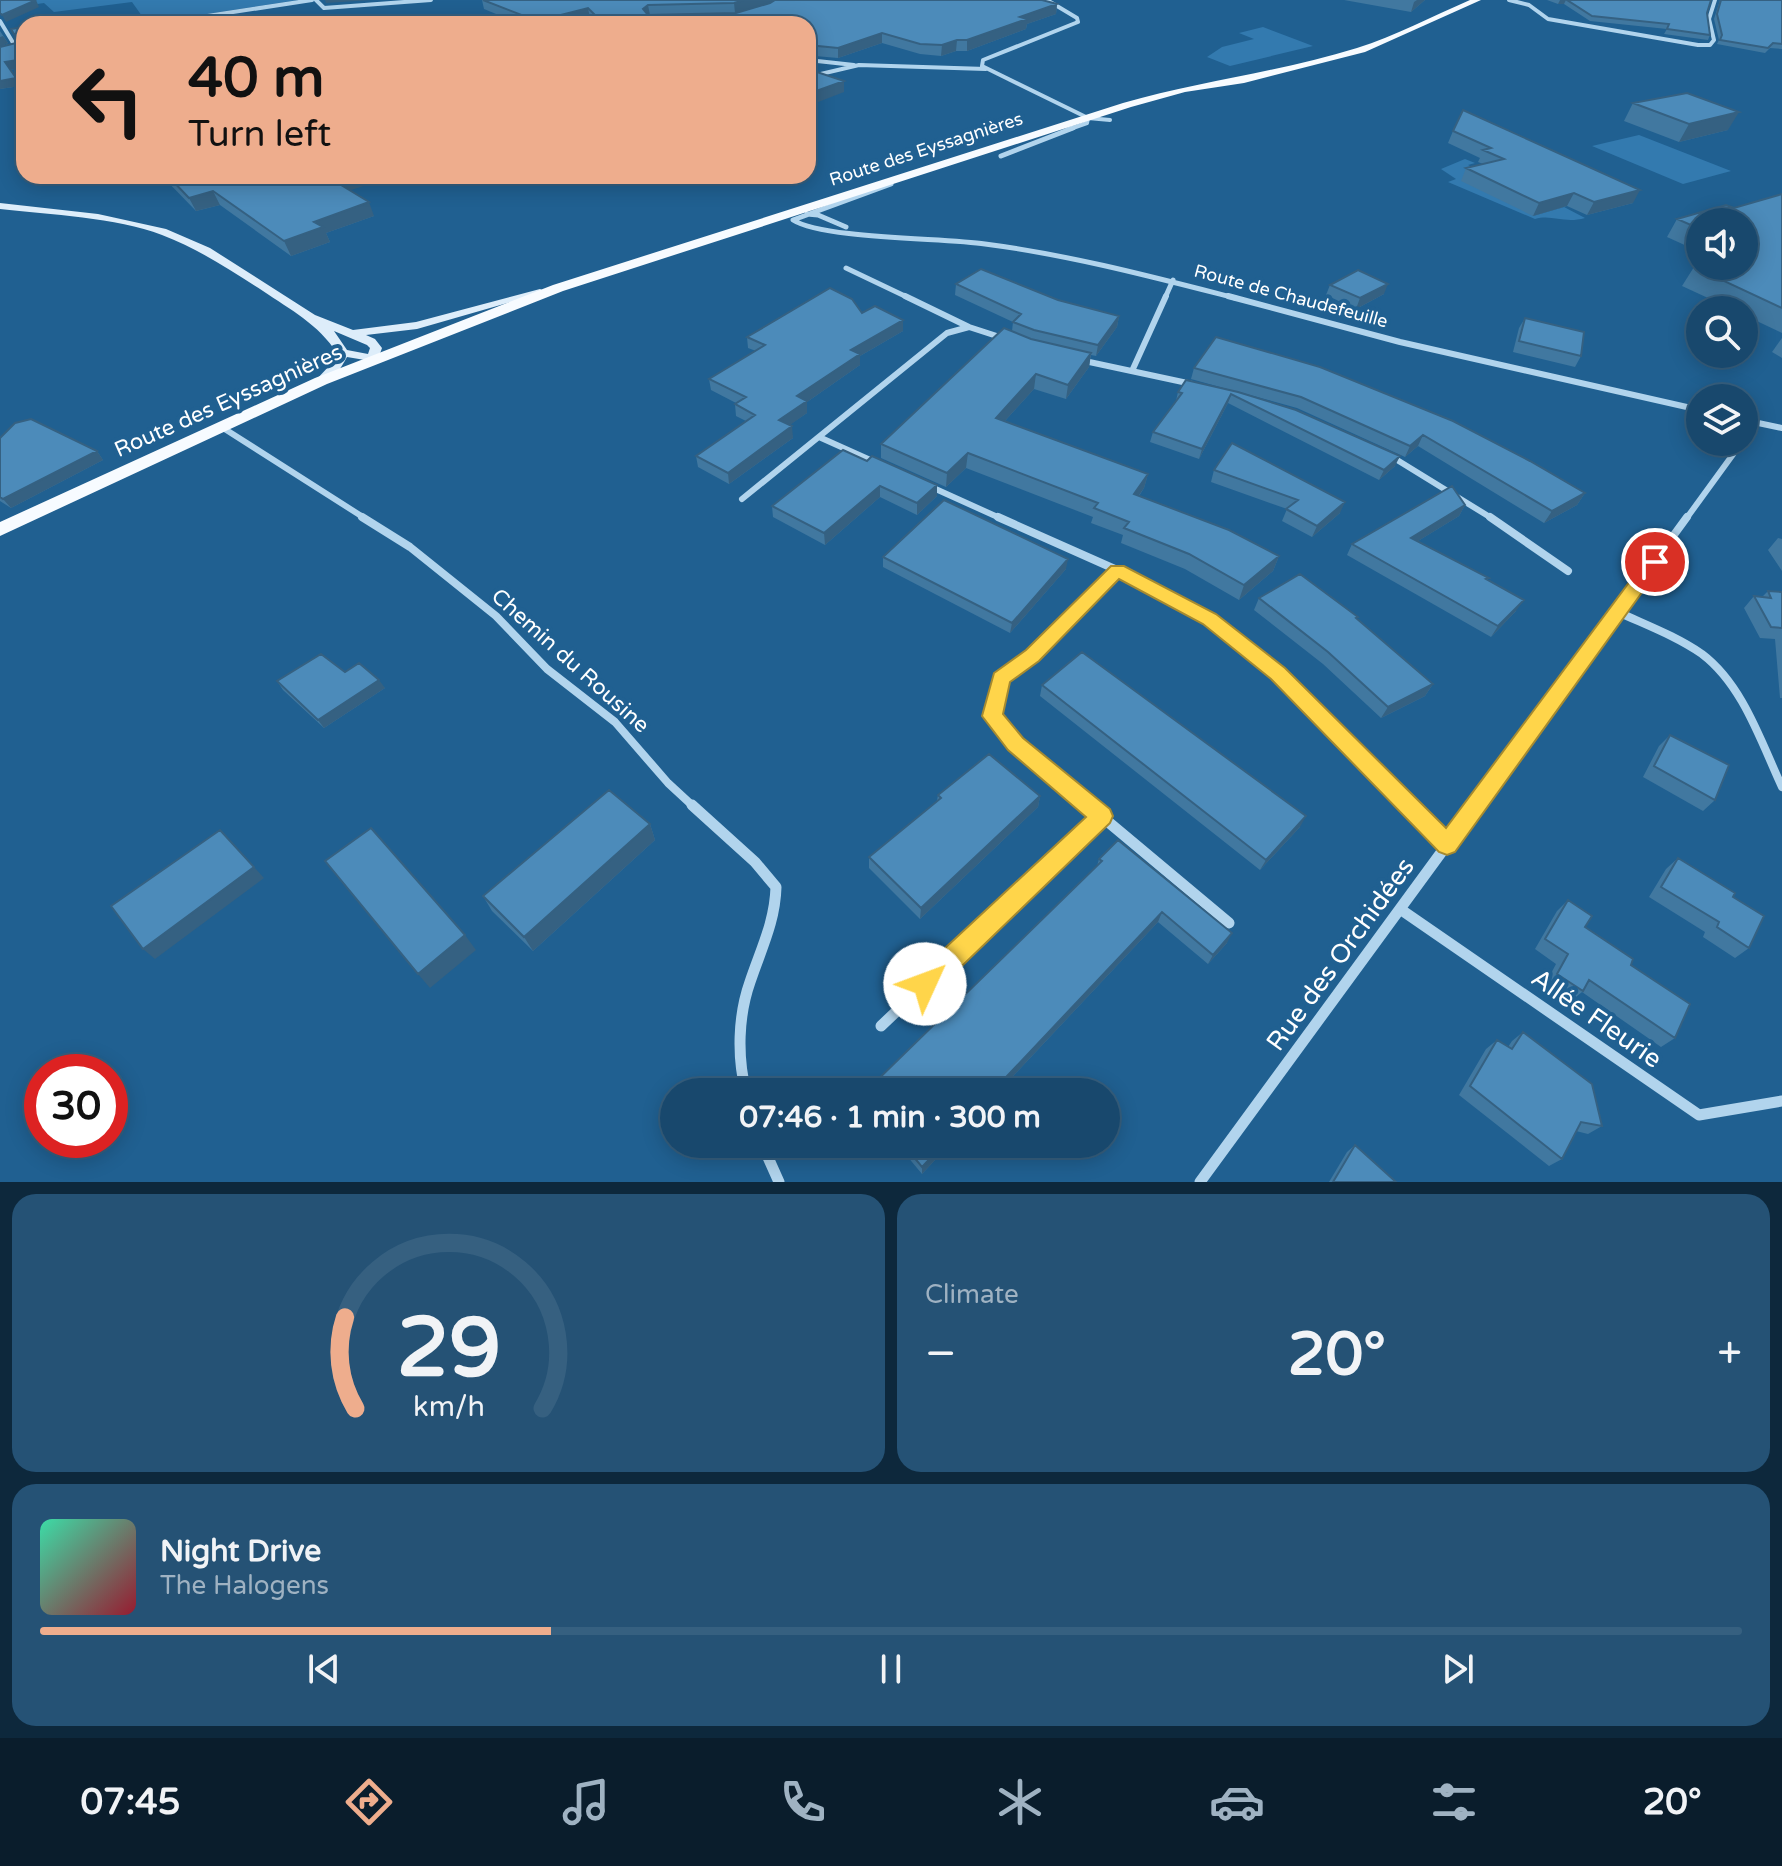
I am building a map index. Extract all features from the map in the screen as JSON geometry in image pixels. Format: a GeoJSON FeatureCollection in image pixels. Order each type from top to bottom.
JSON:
{"type":"FeatureCollection","features":[{"type":"Feature","properties":{"kind":"main road","name":"Route des Eyssagnières"},"geometry":{"type":"LineString","coordinates":[[477,319],[798,218],[818,215],[1110,120],[1255,77],[1362,50],[1482,2]]}},
{"type":"Feature","properties":{"kind":"main road","name":"Route des Eyssagnières"},"geometry":{"type":"LineString","coordinates":[[0,530],[321,381],[558,288],[1088,118],[1184,89],[1255,77]]}},
{"type":"Feature","properties":{"kind":"main road"},"geometry":{"type":"LineString","coordinates":[[0,206],[98,217],[162,231],[206,250],[311,317],[329,332],[343,353],[373,359],[376,348],[355,333],[311,317]]}},
{"type":"Feature","properties":{"kind":"main road"},"geometry":{"type":"LineString","coordinates":[[355,333],[417,325],[558,288]]}},
{"type":"Feature","properties":{"kind":"main road"},"geometry":{"type":"LineString","coordinates":[[321,381],[336,366],[343,353]]}},
{"type":"Feature","properties":{"kind":"street"},"geometry":{"type":"LineString","coordinates":[[208,16],[314,0],[324,8],[339,9],[431,0]]}},
{"type":"Feature","properties":{"kind":"street"},"geometry":{"type":"LineString","coordinates":[[1047,0],[1077,18],[1078,22],[980,63],[1088,118],[1110,120]]}},
{"type":"Feature","properties":{"kind":"street"},"geometry":{"type":"LineString","coordinates":[[1509,0],[1529,5],[1548,19],[1710,45],[1714,40],[1709,19],[1715,0]]}},
{"type":"Feature","properties":{"kind":"street"},"geometry":{"type":"LineString","coordinates":[[0,21],[16,44]]}},
{"type":"Feature","properties":{"kind":"street"},"geometry":{"type":"LineString","coordinates":[[8,48],[15,46]]}},
{"type":"Feature","properties":{"kind":"street"},"geometry":{"type":"LineString","coordinates":[[816,61],[987,69]]}},
{"type":"Feature","properties":{"kind":"street"},"geometry":{"type":"LineString","coordinates":[[816,75],[859,65]]}},
{"type":"Feature","properties":{"kind":"street"},"geometry":{"type":"LineString","coordinates":[[1001,156],[1087,123],[1088,118]]}},
{"type":"Feature","properties":{"kind":"street"},"geometry":{"type":"LineString","coordinates":[[758,222],[798,218],[902,178]]}},
{"type":"Feature","properties":{"kind":"street","name":"Route de Chaudefeuille"},"geometry":{"type":"LineString","coordinates":[[818,215],[839,226],[871,232]]}},
{"type":"Feature","properties":{"kind":"street","name":"Route de Chaudefeuille"},"geometry":{"type":"LineString","coordinates":[[798,218],[828,230],[986,244],[1173,280],[1400,342],[1686,407]]}},
{"type":"Feature","properties":{"kind":"street"},"geometry":{"type":"LineString","coordinates":[[846,268],[969,327],[1019,343]]}},
{"type":"Feature","properties":{"kind":"street"},"geometry":{"type":"LineString","coordinates":[[1132,371],[1173,280]]}},
{"type":"Feature","properties":{"kind":"street"},"geometry":{"type":"LineString","coordinates":[[742,499],[947,333],[969,327]]}},
{"type":"Feature","properties":{"kind":"street"},"geometry":{"type":"LineString","coordinates":[[1074,359],[1205,387]]}},
{"type":"Feature","properties":{"kind":"street"},"geometry":{"type":"LineString","coordinates":[[1758,423],[1782,428]]}},
{"type":"Feature","properties":{"kind":"street","name":"Chemin du Rousine"},"geometry":{"type":"LineString","coordinates":[[220,426],[410,547],[496,616],[547,669],[615,722],[668,783],[755,862],[776,887],[774,927],[745,999],[742,1041],[745,1078]]}},
{"type":"Feature","properties":{"kind":"street"},"geometry":{"type":"LineString","coordinates":[[819,437],[883,466]]}},
{"type":"Feature","properties":{"kind":"street"},"geometry":{"type":"LineString","coordinates":[[1380,451],[1469,502],[1568,571]]}},
{"type":"Feature","properties":{"kind":"street","name":"Rue des Orchidées"},"geometry":{"type":"LineString","coordinates":[[1200,1182],[1732,456]]}},
{"type":"Feature","properties":{"kind":"street"},"geometry":{"type":"LineString","coordinates":[[922,483],[1117,570],[1209,619],[1278,674],[1447,844]]}},
{"type":"Feature","properties":{"kind":"street"},"geometry":{"type":"LineString","coordinates":[[1117,570],[1033,656],[1001,678],[993,716],[1016,744],[1229,923]]}},
{"type":"Feature","properties":{"kind":"street"},"geometry":{"type":"LineString","coordinates":[[1618,612],[1675,639],[1712,663],[1731,687],[1782,787]]}},
{"type":"Feature","properties":{"kind":"street"},"geometry":{"type":"LineString","coordinates":[[881,1026],[1102,816]]}},
{"type":"Feature","properties":{"kind":"street","name":"Allée Fleurie"},"geometry":{"type":"LineString","coordinates":[[1400,909],[1699,1115],[1782,1101]]}},
{"type":"Feature","properties":{"kind":"street"},"geometry":{"type":"LineString","coordinates":[[768,1158],[779,1182]]}},
{"type":"Feature","properties":{"kind":"shaded area"},"geometry":{"type":"Polygon","coordinates":[[[14,0],[298,0],[193,16],[142,16],[132,2],[54,12],[44,3],[10,8],[14,0]]]}},
{"type":"Feature","properties":{"kind":"shaded area"},"geometry":{"type":"Polygon","coordinates":[[[1263,27],[1313,46],[1230,66],[1207,57],[1222,47],[1254,39],[1239,33],[1263,27]]]}},
{"type":"Feature","properties":{"kind":"shaded area"},"geometry":{"type":"Polygon","coordinates":[[[1639,135],[1731,171],[1683,184],[1592,146],[1639,135]]]}},
{"type":"Feature","properties":{"kind":"shaded area"},"geometry":{"type":"Polygon","coordinates":[[[1465,159],[1475,163],[1468,165],[1487,175],[1533,216],[1564,207],[1585,218],[1535,219],[1448,182],[1456,179],[1441,169],[1465,159]]]}},
{"type":"Feature","properties":{"kind":"building"},"geometry":{"type":"Polygon","coordinates":[[[0,0],[36,0],[2,15],[0,0]]]}},
{"type":"Feature","properties":{"kind":"building"},"geometry":{"type":"Polygon","coordinates":[[[483,0],[744,0],[734,3],[648,5],[643,9],[648,15],[736,13],[775,0],[1042,0],[1057,4],[1020,17],[1027,19],[967,40],[942,45],[920,44],[882,33],[838,48],[816,46],[816,16],[596,16],[588,8],[557,16],[524,16],[483,0]]]}},
{"type":"Feature","properties":{"kind":"building"},"geometry":{"type":"Polygon","coordinates":[[[1567,0],[1711,0],[1707,13],[1710,35],[1667,29],[1669,24],[1592,16],[1567,0]]]}},
{"type":"Feature","properties":{"kind":"building"},"geometry":{"type":"Polygon","coordinates":[[[1721,0],[1782,0],[1782,44],[1773,43],[1768,48],[1720,40],[1722,35],[1717,14],[1721,0]]]}},
{"type":"Feature","properties":{"kind":"building"},"geometry":{"type":"Polygon","coordinates":[[[16,43],[16,60],[5,62],[16,78],[0,81],[0,47],[16,43]]]}},
{"type":"Feature","properties":{"kind":"building"},"geometry":{"type":"Polygon","coordinates":[[[816,72],[844,81],[816,91],[816,72]]]}},
{"type":"Feature","properties":{"kind":"building"},"geometry":{"type":"Polygon","coordinates":[[[1687,93],[1739,112],[1689,124],[1633,103],[1687,93]]]}},
{"type":"Feature","properties":{"kind":"building"},"geometry":{"type":"Polygon","coordinates":[[[1463,110],[1640,190],[1594,202],[1574,193],[1539,203],[1466,168],[1504,159],[1483,150],[1491,148],[1453,131],[1463,110]]]}},
{"type":"Feature","properties":{"kind":"building"},"geometry":{"type":"Polygon","coordinates":[[[176,184],[340,184],[369,202],[314,222],[323,227],[284,241],[213,191],[189,198],[176,184]]]}},
{"type":"Feature","properties":{"kind":"building"},"geometry":{"type":"Polygon","coordinates":[[[1782,194],[1782,308],[1722,280],[1758,280],[1758,208],[1734,208],[1782,194]]]}},
{"type":"Feature","properties":{"kind":"building"},"geometry":{"type":"Polygon","coordinates":[[[981,269],[1058,300],[1119,316],[1098,345],[1034,330],[1013,322],[1021,314],[956,284],[981,269]]]}},
{"type":"Feature","properties":{"kind":"building"},"geometry":{"type":"Polygon","coordinates":[[[1358,270],[1388,284],[1360,298],[1330,285],[1358,270]]]}},
{"type":"Feature","properties":{"kind":"building"},"geometry":{"type":"Polygon","coordinates":[[[830,288],[852,299],[862,313],[875,306],[903,320],[851,350],[860,354],[797,396],[807,401],[779,420],[792,426],[728,473],[696,456],[755,415],[735,404],[746,397],[709,379],[765,345],[747,337],[830,288]]]}},
{"type":"Feature","properties":{"kind":"building"},"geometry":{"type":"Polygon","coordinates":[[[1525,318],[1584,332],[1581,356],[1519,341],[1525,318]]]}},
{"type":"Feature","properties":{"kind":"building"},"geometry":{"type":"Polygon","coordinates":[[[1004,328],[1031,339],[1091,353],[1068,385],[1036,374],[996,418],[1148,474],[1134,494],[1229,530],[1279,556],[1244,585],[1189,554],[1124,528],[1129,522],[1094,508],[1098,503],[968,453],[947,473],[881,444],[1004,328]]]}},
{"type":"Feature","properties":{"kind":"building"},"geometry":{"type":"Polygon","coordinates":[[[1216,337],[1320,367],[1453,421],[1585,493],[1552,511],[1423,435],[1410,446],[1301,397],[1194,368],[1216,337]]]}},
{"type":"Feature","properties":{"kind":"building"},"geometry":{"type":"Polygon","coordinates":[[[1186,380],[1296,410],[1400,456],[1384,470],[1231,394],[1202,449],[1153,432],[1182,393],[1178,392],[1186,380]]]}},
{"type":"Feature","properties":{"kind":"building"},"geometry":{"type":"Polygon","coordinates":[[[31,419],[97,451],[3,499],[0,497],[0,438],[15,423],[31,419]]]}},
{"type":"Feature","properties":{"kind":"building"},"geometry":{"type":"Polygon","coordinates":[[[1232,443],[1345,502],[1317,526],[1286,509],[1298,500],[1214,470],[1232,443]]]}},
{"type":"Feature","properties":{"kind":"building"},"geometry":{"type":"Polygon","coordinates":[[[843,450],[867,461],[872,456],[937,485],[917,503],[880,486],[824,533],[772,506],[843,450]]]}},
{"type":"Feature","properties":{"kind":"building"},"geometry":{"type":"Polygon","coordinates":[[[1452,486],[1465,505],[1411,538],[1489,578],[1486,579],[1524,600],[1498,626],[1352,544],[1452,486]]]}},
{"type":"Feature","properties":{"kind":"building"},"geometry":{"type":"Polygon","coordinates":[[[944,500],[1068,559],[1012,623],[883,557],[944,500]]]}},
{"type":"Feature","properties":{"kind":"building"},"geometry":{"type":"Polygon","coordinates":[[[1300,574],[1358,617],[1433,684],[1388,707],[1328,652],[1259,598],[1300,574]]]}},
{"type":"Feature","properties":{"kind":"building"},"geometry":{"type":"Polygon","coordinates":[[[1768,591],[1782,592],[1782,628],[1771,627],[1754,596],[1771,598],[1768,591]]]}},
{"type":"Feature","properties":{"kind":"building"},"geometry":{"type":"Polygon","coordinates":[[[1082,652],[1306,816],[1266,860],[1042,685],[1082,652]]]}},
{"type":"Feature","properties":{"kind":"building"},"geometry":{"type":"Polygon","coordinates":[[[321,654],[345,672],[359,663],[379,680],[318,720],[277,681],[321,654]]]}},
{"type":"Feature","properties":{"kind":"building"},"geometry":{"type":"Polygon","coordinates":[[[1670,735],[1729,765],[1715,800],[1654,766],[1670,735]]]}},
{"type":"Feature","properties":{"kind":"building"},"geometry":{"type":"Polygon","coordinates":[[[989,754],[1040,796],[921,908],[869,857],[989,754]]]}},
{"type":"Feature","properties":{"kind":"building"},"geometry":{"type":"Polygon","coordinates":[[[609,790],[650,824],[524,937],[483,896],[609,790]]]}},
{"type":"Feature","properties":{"kind":"building"},"geometry":{"type":"Polygon","coordinates":[[[371,828],[465,935],[418,974],[325,861],[371,828]]]}},
{"type":"Feature","properties":{"kind":"building"},"geometry":{"type":"Polygon","coordinates":[[[220,830],[254,867],[143,949],[111,906],[220,830]]]}},
{"type":"Feature","properties":{"kind":"building"},"geometry":{"type":"Polygon","coordinates":[[[1118,840],[1232,933],[1213,955],[1162,912],[1005,1078],[879,1078],[1102,861],[1099,859],[1118,840]]]}},
{"type":"Feature","properties":{"kind":"building"},"geometry":{"type":"Polygon","coordinates":[[[1678,858],[1735,893],[1733,897],[1764,916],[1749,948],[1717,927],[1719,922],[1661,887],[1678,858]]]}},
{"type":"Feature","properties":{"kind":"building"},"geometry":{"type":"Polygon","coordinates":[[[1568,900],[1592,916],[1585,927],[1633,959],[1631,965],[1690,1004],[1675,1038],[1589,980],[1583,991],[1557,974],[1568,954],[1545,939],[1568,900]]]}},
{"type":"Feature","properties":{"kind":"building"},"geometry":{"type":"Polygon","coordinates":[[[1523,1032],[1592,1084],[1602,1126],[1581,1122],[1562,1159],[1470,1086],[1497,1040],[1512,1049],[1523,1032]]]}},
{"type":"Feature","properties":{"kind":"building"},"geometry":{"type":"Polygon","coordinates":[[[1355,1145],[1396,1182],[1333,1182],[1355,1145]]]}},
{"type":"Feature","properties":{"kind":"building"},"geometry":{"type":"Polygon","coordinates":[[[915,1158],[931,1158],[922,1167],[915,1158]]]}},
{"type":"Feature","properties":{"kind":"route"},"geometry":{"type":"LineString","coordinates":[[925,984],[1102,816],[1016,744],[993,716],[1001,678],[1033,656],[1117,570],[1209,619],[1278,674],[1447,844],[1655,562]]}}]}
